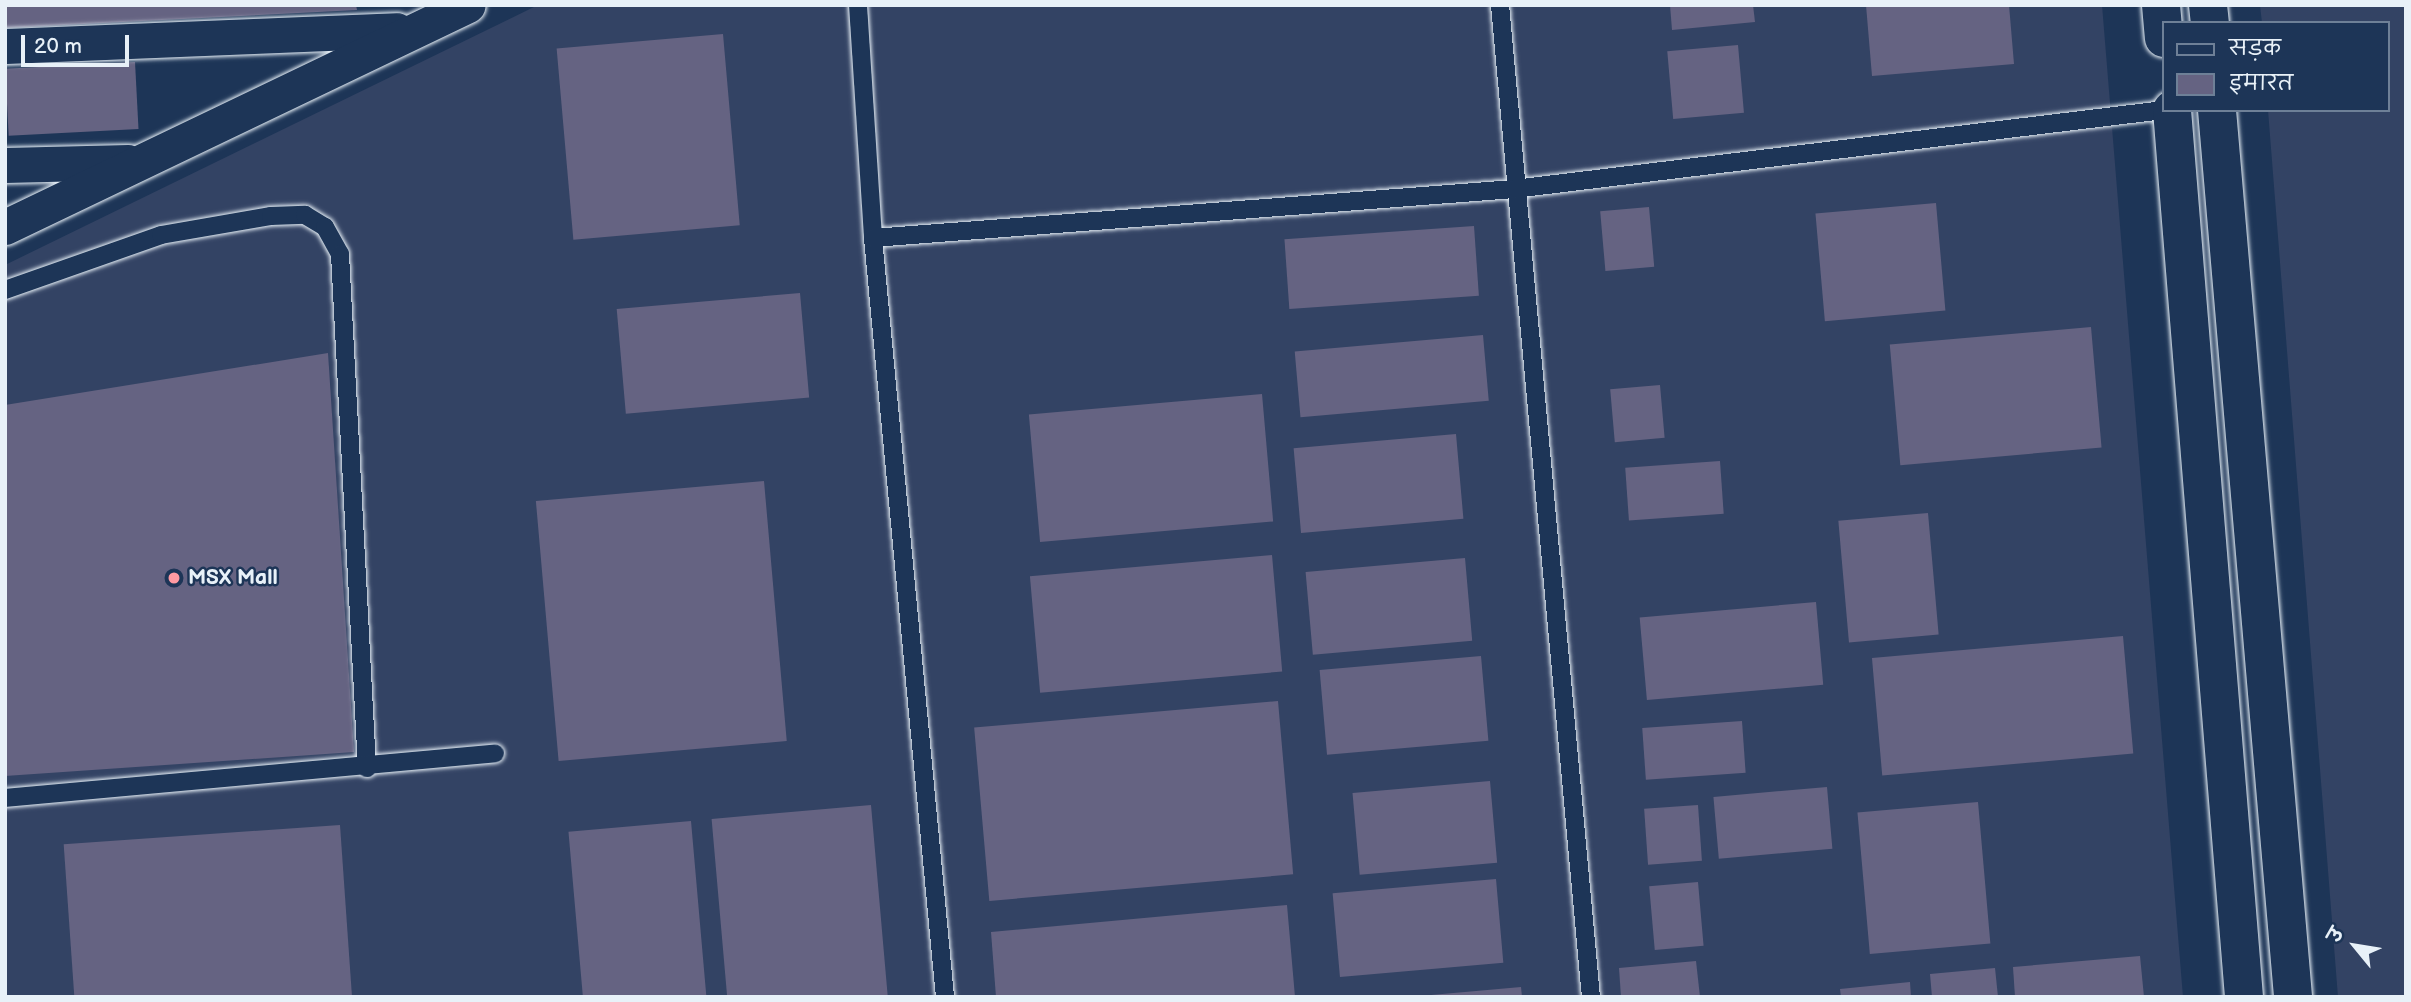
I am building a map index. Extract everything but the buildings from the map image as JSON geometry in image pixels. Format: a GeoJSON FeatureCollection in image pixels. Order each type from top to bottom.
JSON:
{"type":"FeatureCollection","features":[{"type":"Feature","properties":{"kind":"street"},"geometry":{"type":"LineString","coordinates":[[5,227],[137,161],[468,5]]}},
{"type":"Feature","properties":{"kind":"street"},"geometry":{"type":"LineString","coordinates":[[5,46],[415,30]]}},
{"type":"Feature","properties":{"kind":"street"},"geometry":{"type":"LineString","coordinates":[[2172,112],[2244,997]]}},
{"type":"Feature","properties":{"kind":"street"},"geometry":{"type":"LineString","coordinates":[[2217,112],[2293,997]]}},
{"type":"Feature","properties":{"kind":"street"},"geometry":{"type":"LineString","coordinates":[[5,165],[137,161]]}},
{"type":"Feature","properties":{"kind":"lane"},"geometry":{"type":"LineString","coordinates":[[858,5],[873,237],[945,997]]}},
{"type":"Feature","properties":{"kind":"lane"},"geometry":{"type":"LineString","coordinates":[[1500,5],[1514,189],[1591,997]]}},
{"type":"Feature","properties":{"kind":"lane"},"geometry":{"type":"LineString","coordinates":[[873,237],[1514,189],[2162,110]]}},
{"type":"Feature","properties":{"kind":"lane"},"geometry":{"type":"LineString","coordinates":[[5,290],[161,235],[271,216],[304,215],[325,227],[340,254],[367,768]]}},
{"type":"Feature","properties":{"kind":"lane"},"geometry":{"type":"LineString","coordinates":[[5,798],[367,768],[495,753]]}},
{"type":"Feature","properties":{"kind":"shaded area"},"geometry":{"type":"Polygon","coordinates":[[[538,5],[2102,5],[2183,997],[5,997],[5,265],[538,5]]]}},
{"type":"Feature","properties":{"kind":"shaded area"},"geometry":{"type":"Polygon","coordinates":[[[2260,5],[2406,5],[2406,997],[2338,997],[2268,112],[2390,112],[2390,21],[2262,21],[2260,5]]]}},
{"type":"Feature","properties":{"kind":"place","name":"MSX Mall"},"geometry":{"type":"Point","coordinates":[174,578]}}]}
